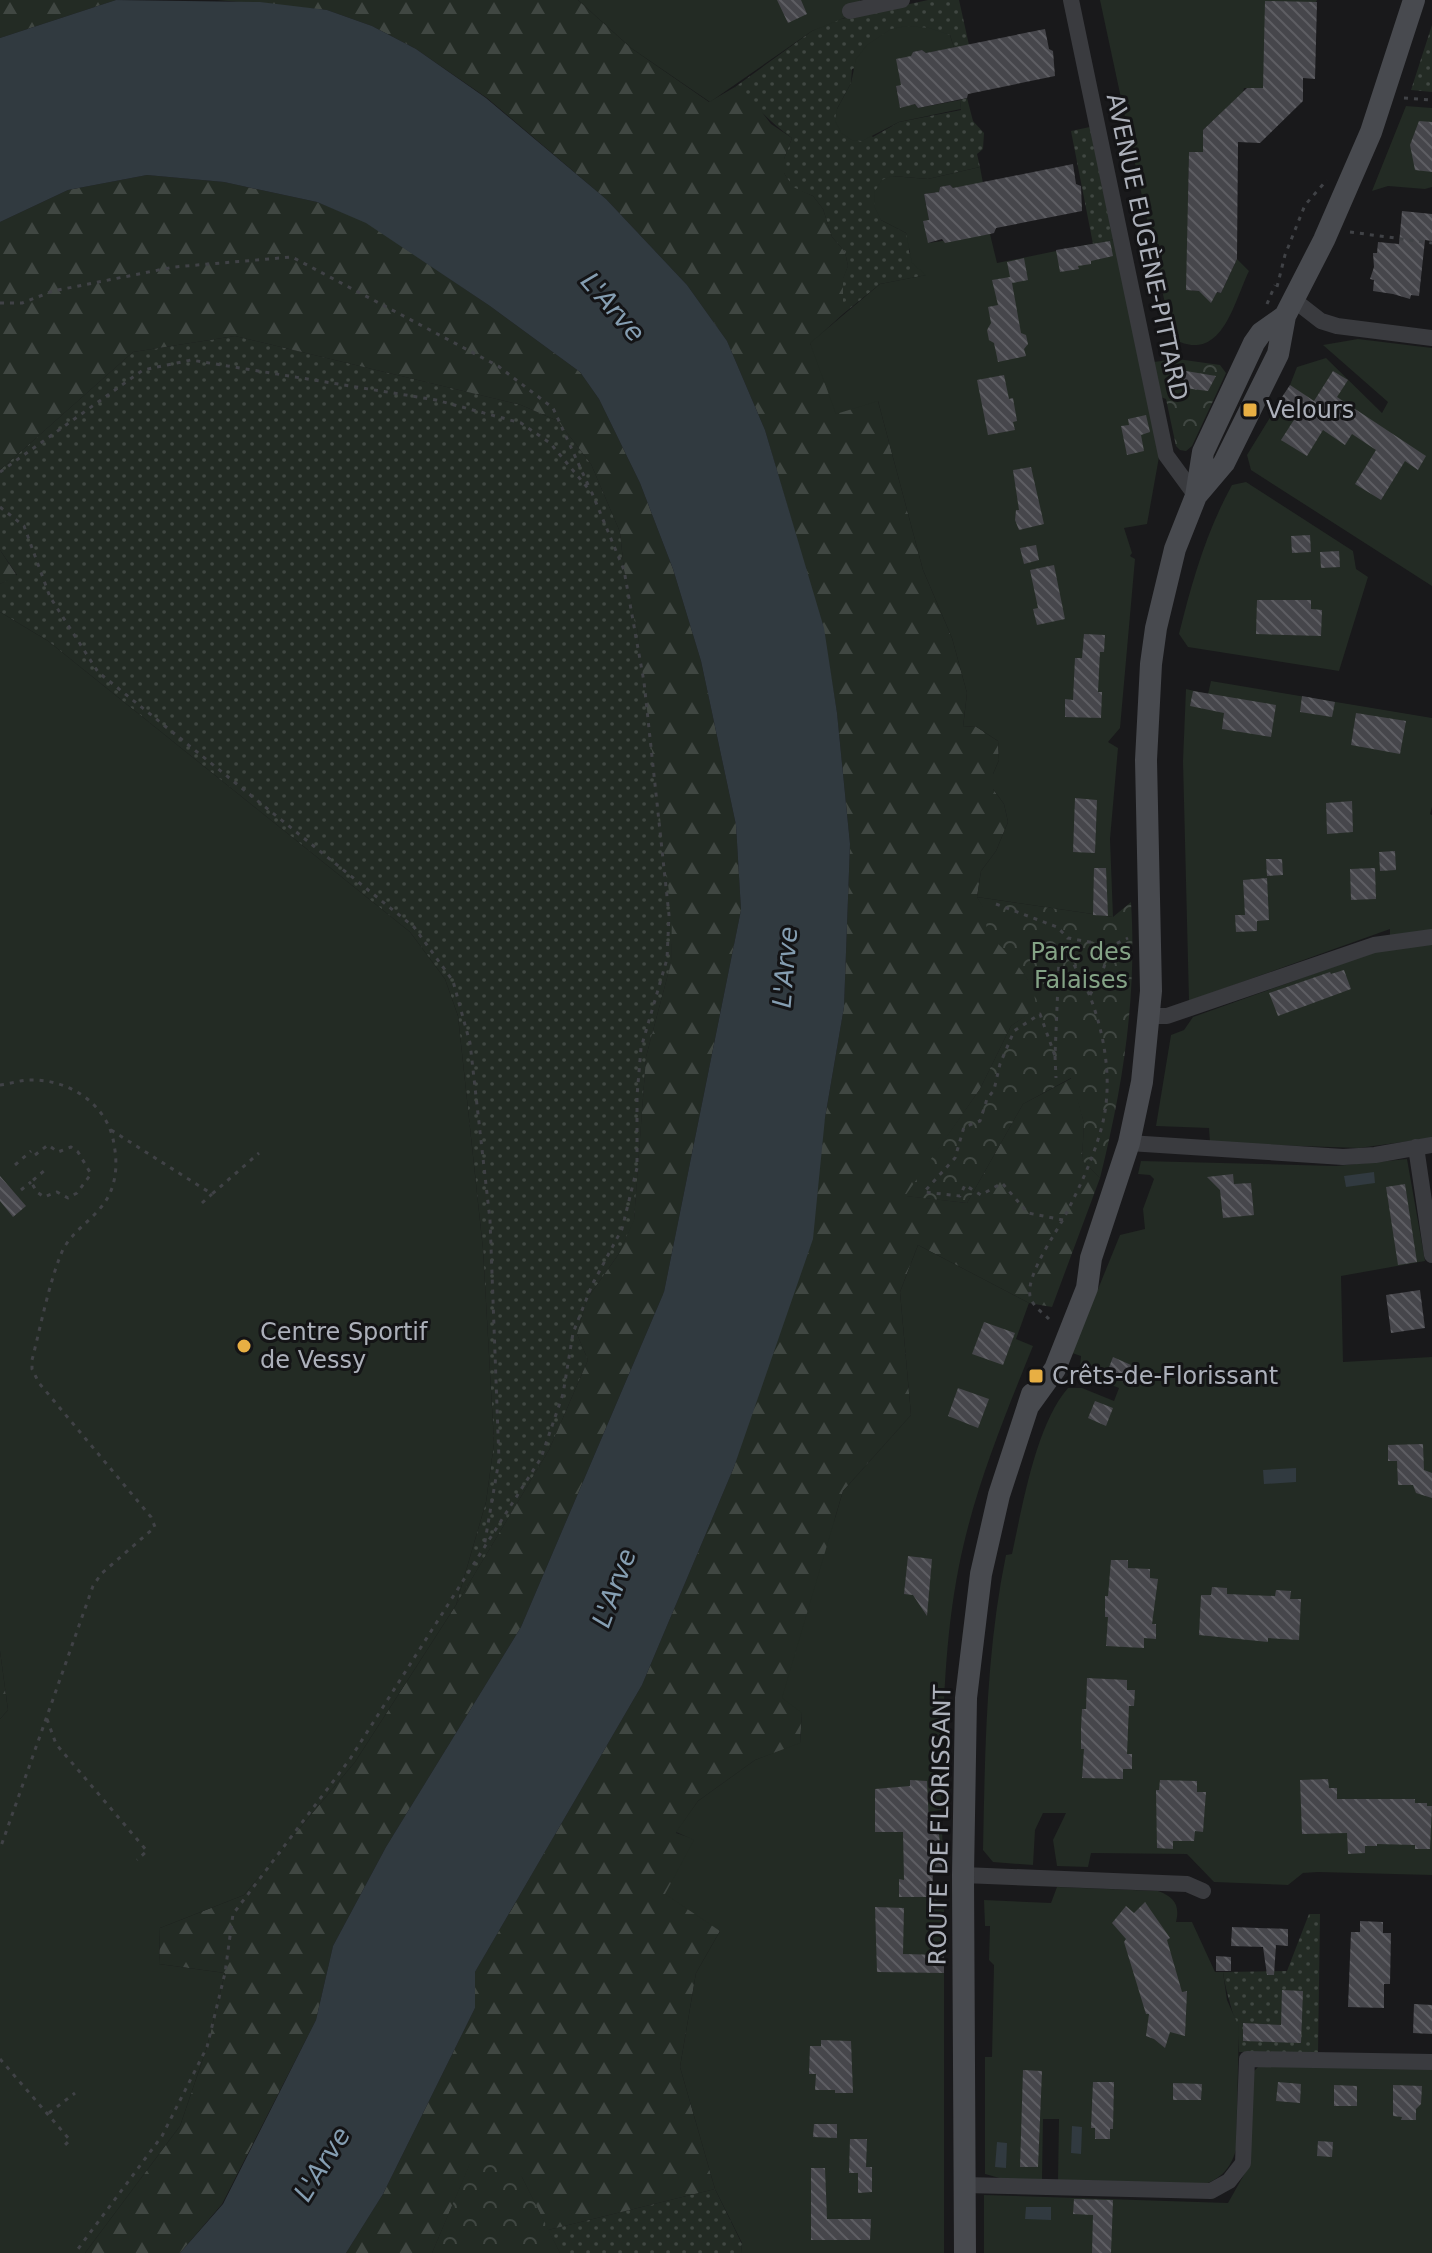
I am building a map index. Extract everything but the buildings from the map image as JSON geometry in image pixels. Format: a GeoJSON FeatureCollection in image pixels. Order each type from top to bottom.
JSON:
{"type":"FeatureCollection","features":[{"type":"Feature","properties":{"kind":"main road","name":"ROUTE DE FLORISSANT"},"geometry":{"type":"LineString","coordinates":[[965,2253],[963,1875],[966,1698],[972,1636],[981,1574],[999,1495],[1029,1405],[1055,1369],[1087,1288],[1091,1258],[1129,1143],[1142,1082],[1150,1016],[1146,760],[1151,664],[1169,573],[1196,496],[1203,452],[1254,343],[1289,308],[1324,240],[1371,132],[1414,0]]}},
{"type":"Feature","properties":{"kind":"street"},"geometry":{"type":"LineString","coordinates":[[850,11],[902,0]]}},
{"type":"Feature","properties":{"kind":"street","name":"AVENUE EUGÈNE-PITTARD"},"geometry":{"type":"LineString","coordinates":[[1071,0],[1166,455],[1196,496]]}},
{"type":"Feature","properties":{"kind":"street"},"geometry":{"type":"LineString","coordinates":[[1289,308],[1337,326],[1432,338]]}},
{"type":"Feature","properties":{"kind":"street"},"geometry":{"type":"LineString","coordinates":[[1150,1016],[1167,1016],[1374,945],[1432,937]]}},
{"type":"Feature","properties":{"kind":"street"},"geometry":{"type":"LineString","coordinates":[[1129,1143],[1343,1157],[1424,1146],[1432,1255]]}},
{"type":"Feature","properties":{"kind":"street"},"geometry":{"type":"LineString","coordinates":[[963,1875],[1187,1884],[1203,1891]]}},
{"type":"Feature","properties":{"kind":"street"},"geometry":{"type":"LineString","coordinates":[[964,2185],[1211,2191],[1229,2181],[1243,2163],[1247,2059],[1432,2062]]}},
{"type":"Feature","properties":{"kind":"path"},"geometry":{"type":"LineString","coordinates":[[1404,98],[1432,100]]}},
{"type":"Feature","properties":{"kind":"path"},"geometry":{"type":"LineString","coordinates":[[1289,308],[1277,291],[1276,282],[1305,205],[1332,174]]}},
{"type":"Feature","properties":{"kind":"path"},"geometry":{"type":"LineString","coordinates":[[1350,232],[1432,243]]}},
{"type":"Feature","properties":{"kind":"path"},"geometry":{"type":"LineString","coordinates":[[0,303],[22,303],[53,291],[174,267],[292,257],[498,366],[553,408],[624,570],[644,682],[669,915],[667,959],[641,1048],[637,1168],[622,1229],[592,1285],[573,1333],[563,1394],[541,1458],[350,1759],[233,1914],[225,1973],[207,2047],[162,2136],[75,2253]]}},
{"type":"Feature","properties":{"kind":"path"},"geometry":{"type":"LineString","coordinates":[[0,472],[143,370],[191,360],[436,400],[521,423],[550,443],[592,493]]}},
{"type":"Feature","properties":{"kind":"path"},"geometry":{"type":"LineString","coordinates":[[0,507],[24,526],[50,597],[98,672],[414,927],[453,981],[470,1043],[490,1220],[499,1460],[484,1551]]}},
{"type":"Feature","properties":{"kind":"path"},"geometry":{"type":"LineString","coordinates":[[996,904],[1057,927],[1068,938],[1111,946],[1136,935],[1151,934]]}},
{"type":"Feature","properties":{"kind":"path"},"geometry":{"type":"LineString","coordinates":[[1049,1319],[1035,1305],[1030,1294],[1038,1264],[1089,1167],[1102,1130],[1109,1089],[1104,1050],[1090,996],[1067,950],[1068,938]]}},
{"type":"Feature","properties":{"kind":"path"},"geometry":{"type":"LineString","coordinates":[[1090,996],[1111,946]]}},
{"type":"Feature","properties":{"kind":"path"},"geometry":{"type":"LineString","coordinates":[[1056,1078],[1059,959],[1067,950]]}},
{"type":"Feature","properties":{"kind":"path"},"geometry":{"type":"LineString","coordinates":[[1055,1056],[1040,1014],[1014,1031],[980,1121],[964,1127],[955,1158],[924,1192],[960,1196],[965,1185],[981,1195],[1002,1183],[1028,1213],[1063,1220]]}},
{"type":"Feature","properties":{"kind":"path"},"geometry":{"type":"LineString","coordinates":[[0,1085],[28,1080],[65,1087],[96,1105],[111,1130],[116,1156],[112,1186],[100,1209],[71,1238],[60,1255],[32,1369],[39,1383],[151,1517],[155,1527],[101,1574],[93,1586],[0,1849]]}},
{"type":"Feature","properties":{"kind":"path"},"geometry":{"type":"LineString","coordinates":[[111,1130],[212,1194]]}},
{"type":"Feature","properties":{"kind":"path"},"geometry":{"type":"LineString","coordinates":[[15,1165],[48,1145],[58,1152],[71,1147],[78,1152],[91,1174],[77,1193],[68,1198],[57,1192],[44,1197],[31,1182]]}},
{"type":"Feature","properties":{"kind":"path"},"geometry":{"type":"LineString","coordinates":[[202,1203],[259,1153]]}},
{"type":"Feature","properties":{"kind":"path"},"geometry":{"type":"LineString","coordinates":[[21,1190],[45,1170]]}},
{"type":"Feature","properties":{"kind":"path"},"geometry":{"type":"LineString","coordinates":[[47,1719],[56,1744],[147,1851],[137,1860]]}},
{"type":"Feature","properties":{"kind":"path"},"geometry":{"type":"LineString","coordinates":[[0,2059],[70,2140],[63,2147]]}},
{"type":"Feature","properties":{"kind":"path"},"geometry":{"type":"LineString","coordinates":[[48,2114],[75,2093]]}},
{"type":"Feature","properties":{"kind":"green space"},"geometry":{"type":"Polygon","coordinates":[[[0,0],[116,0],[0,38],[0,0]]]}},
{"type":"Feature","properties":{"kind":"green space"},"geometry":{"type":"Polygon","coordinates":[[[217,0],[578,0],[631,48],[709,102],[735,87],[749,95],[771,124],[792,138],[784,159],[784,173],[793,187],[813,196],[823,209],[832,237],[845,252],[848,266],[843,279],[843,314],[810,344],[878,401],[923,570],[952,638],[967,693],[963,727],[975,726],[998,741],[999,760],[993,774],[993,789],[1004,804],[1008,822],[996,851],[981,871],[977,897],[1036,993],[1036,1009],[1011,1026],[980,1089],[906,1196],[967,1203],[1023,1104],[1072,1078],[1084,1123],[1082,1160],[1100,1178],[1052,1307],[1029,1303],[918,1245],[900,1292],[911,1415],[843,1491],[835,1518],[802,1713],[800,1744],[755,1760],[698,1801],[676,1833],[694,1839],[720,1931],[696,1973],[680,2067],[715,2189],[548,2230],[522,2177],[470,2164],[432,2253],[346,2253],[383,2194],[475,2008],[475,1972],[642,1685],[734,1467],[825,1118],[844,1007],[850,844],[837,713],[823,628],[765,430],[727,341],[687,285],[606,199],[487,98],[416,49],[372,26],[327,10],[217,0]]]}},
{"type":"Feature","properties":{"kind":"green space"},"geometry":{"type":"Polygon","coordinates":[[[578,0],[861,2],[849,16],[812,31],[710,102],[631,48],[578,0]]]}},
{"type":"Feature","properties":{"kind":"green space"},"geometry":{"type":"Polygon","coordinates":[[[928,0],[959,0],[969,45],[954,48],[950,35],[852,69],[851,83],[837,109],[873,137],[899,122],[961,110],[960,100],[967,98],[973,121],[984,133],[983,149],[977,154],[980,167],[928,179],[892,176],[881,220],[906,233],[909,252],[927,275],[880,284],[843,314],[843,278],[848,266],[845,252],[832,237],[823,209],[813,196],[793,188],[784,173],[784,159],[792,138],[735,87],[812,31],[832,21],[928,0]]]}},
{"type":"Feature","properties":{"kind":"green space"},"geometry":{"type":"Polygon","coordinates":[[[1100,0],[1317,0],[1268,88],[1244,88],[1243,93],[1203,130],[1203,152],[1189,153],[1187,290],[1221,293],[1237,259],[1249,271],[1225,324],[1207,342],[1195,345],[1180,342],[1175,327],[1170,327],[1100,0]]]}},
{"type":"Feature","properties":{"kind":"green space"},"geometry":{"type":"Polygon","coordinates":[[[1432,25],[1432,92],[1411,90],[1432,25]]]}},
{"type":"Feature","properties":{"kind":"green space"},"geometry":{"type":"Polygon","coordinates":[[[907,26],[929,28],[950,35],[954,48],[913,52],[901,85],[896,87],[900,107],[915,104],[918,108],[960,100],[961,109],[899,122],[862,141],[852,140],[841,133],[835,120],[837,109],[851,83],[856,59],[867,45],[891,29],[907,26]]]}},
{"type":"Feature","properties":{"kind":"green space"},"geometry":{"type":"Polygon","coordinates":[[[1406,106],[1432,108],[1432,187],[1388,186],[1372,191],[1406,106]]]}},
{"type":"Feature","properties":{"kind":"green space"},"geometry":{"type":"Polygon","coordinates":[[[1090,127],[1115,239],[1093,244],[1071,131],[1090,127]]]}},
{"type":"Feature","properties":{"kind":"green space"},"geometry":{"type":"Polygon","coordinates":[[[980,167],[983,183],[953,188],[950,185],[940,187],[939,192],[924,194],[929,220],[928,243],[990,234],[997,263],[1115,239],[1159,457],[1147,524],[1124,528],[1132,553],[1130,556],[1135,559],[1120,728],[1108,742],[1118,748],[1110,839],[1113,917],[977,897],[981,871],[996,851],[1008,822],[1004,804],[993,789],[993,774],[999,760],[998,741],[975,726],[963,727],[967,693],[952,638],[923,570],[878,401],[836,414],[810,343],[880,284],[926,275],[912,263],[906,233],[881,220],[874,206],[875,191],[882,180],[892,176],[928,179],[980,167]]]}},
{"type":"Feature","properties":{"kind":"green space"},"geometry":{"type":"Polygon","coordinates":[[[147,175],[224,182],[317,202],[366,222],[580,372],[599,399],[640,483],[673,569],[701,661],[736,825],[741,910],[664,1292],[521,1627],[386,1847],[333,1946],[316,2020],[222,2204],[180,2253],[85,2253],[180,2126],[207,2047],[225,1973],[159,1964],[160,1928],[244,1895],[355,1762],[456,1605],[549,1450],[588,1360],[577,1334],[587,1299],[618,1255],[634,1220],[646,1057],[671,963],[672,917],[637,627],[624,570],[620,532],[591,464],[558,421],[521,405],[235,336],[133,352],[0,470],[0,222],[68,190],[147,175]]]}},
{"type":"Feature","properties":{"kind":"green space"},"geometry":{"type":"Polygon","coordinates":[[[235,336],[521,405],[558,421],[591,464],[620,532],[624,570],[637,626],[673,917],[671,963],[646,1057],[634,1221],[618,1255],[587,1299],[577,1334],[588,1360],[549,1450],[456,1605],[486,1502],[494,1443],[483,1249],[458,1016],[445,979],[410,932],[48,641],[0,612],[0,584],[17,575],[0,550],[0,470],[133,352],[235,336]]]}},
{"type":"Feature","properties":{"kind":"green space"},"geometry":{"type":"Polygon","coordinates":[[[1358,339],[1432,348],[1432,586],[1251,470],[1247,455],[1290,385],[1297,367],[1326,358],[1382,413],[1388,402],[1323,345],[1358,339]]]}},
{"type":"Feature","properties":{"kind":"green space"},"geometry":{"type":"Polygon","coordinates":[[[1177,359],[1220,365],[1226,373],[1192,446],[1186,451],[1176,446],[1154,362],[1177,359]]]}},
{"type":"Feature","properties":{"kind":"green space"},"geometry":{"type":"Polygon","coordinates":[[[1246,482],[1353,551],[1356,569],[1368,577],[1339,671],[1188,647],[1179,634],[1207,539],[1232,485],[1246,482]]]}},
{"type":"Feature","properties":{"kind":"green space"},"geometry":{"type":"Polygon","coordinates":[[[0,550],[17,576],[0,584],[0,550]]]}},
{"type":"Feature","properties":{"kind":"green space","name":"Centre Sportif de Vessy"},"geometry":{"type":"Polygon","coordinates":[[[0,612],[48,641],[410,932],[445,979],[458,1016],[483,1249],[494,1443],[486,1502],[456,1605],[355,1762],[244,1895],[160,1928],[159,1964],[225,1973],[207,2047],[180,2126],[85,2253],[0,2253],[0,1719],[8,1710],[0,1651],[0,612]]]}},
{"type":"Feature","properties":{"kind":"green space"},"geometry":{"type":"Polygon","coordinates":[[[1211,681],[1432,718],[1432,932],[1390,938],[1390,929],[1189,1001],[1183,761],[1186,689],[1208,694],[1211,681]]]}},
{"type":"Feature","properties":{"kind":"green space","name":"Parc des Falaises"},"geometry":{"type":"Polygon","coordinates":[[[977,897],[1113,917],[1131,902],[1130,1007],[1121,1075],[1100,1178],[1082,1160],[1084,1123],[1071,1078],[1023,1104],[967,1203],[905,1196],[980,1089],[1011,1026],[1036,1008],[1035,997],[1025,976],[986,931],[987,915],[977,897]]]}},
{"type":"Feature","properties":{"kind":"green space"},"geometry":{"type":"Polygon","coordinates":[[[1432,943],[1432,1138],[1359,1148],[1210,1143],[1209,1128],[1156,1126],[1171,1035],[1184,1030],[1193,1017],[1377,951],[1432,943]]]}},
{"type":"Feature","properties":{"kind":"green space"},"geometry":{"type":"Polygon","coordinates":[[[1407,1159],[1425,1261],[1341,1276],[1343,1362],[1432,1357],[1432,1875],[1318,1872],[1303,1873],[1288,1885],[1214,1882],[1187,1854],[1091,1853],[1088,1867],[1057,1866],[1053,1840],[1066,1813],[1043,1813],[1035,1830],[1033,1865],[993,1862],[983,1850],[986,1739],[994,1628],[1006,1555],[1012,1554],[1032,1467],[1057,1404],[1068,1388],[1082,1388],[1114,1401],[1119,1388],[1086,1375],[1080,1367],[1081,1356],[1072,1353],[1120,1235],[1145,1229],[1143,1209],[1154,1179],[1150,1175],[1138,1174],[1141,1161],[1336,1166],[1407,1159]]]}},
{"type":"Feature","properties":{"kind":"green space"},"geometry":{"type":"Polygon","coordinates":[[[918,1245],[1029,1303],[1016,1339],[1033,1346],[991,1454],[965,1538],[947,1657],[941,1810],[928,1812],[928,1822],[942,1820],[943,1871],[932,1871],[932,1897],[944,1905],[944,2253],[741,2253],[742,2243],[715,2189],[680,2067],[696,1973],[720,1931],[665,1894],[694,1840],[676,1832],[698,1801],[755,1760],[800,1743],[802,1713],[782,1698],[843,1491],[911,1415],[900,1292],[918,1245]]]}},
{"type":"Feature","properties":{"kind":"green space"},"geometry":{"type":"Polygon","coordinates":[[[0,1651],[8,1710],[0,1719],[0,1651]]]}},
{"type":"Feature","properties":{"kind":"green space"},"geometry":{"type":"Polygon","coordinates":[[[1057,1887],[1164,1893],[1175,1903],[1176,1922],[1192,1922],[1215,1972],[1223,1972],[1227,2000],[1239,2027],[1236,2150],[1228,2168],[1215,2179],[1203,2185],[1058,2180],[1059,2119],[1043,2119],[1042,2179],[1003,2179],[985,2174],[985,2057],[992,2057],[994,1965],[989,1960],[990,1926],[985,1926],[984,1900],[1051,1903],[1057,1887]]]}},
{"type":"Feature","properties":{"kind":"green space"},"geometry":{"type":"Polygon","coordinates":[[[1309,1914],[1320,1914],[1318,2054],[1239,2052],[1223,1972],[1287,1971],[1309,1914]]]}},
{"type":"Feature","properties":{"kind":"green space"},"geometry":{"type":"Polygon","coordinates":[[[1259,2066],[1432,2069],[1432,2253],[984,2253],[984,2195],[1228,2203],[1250,2164],[1252,2073],[1259,2066]]]}},
{"type":"Feature","properties":{"kind":"green space"},"geometry":{"type":"Polygon","coordinates":[[[488,2151],[522,2177],[560,2253],[432,2253],[470,2163],[488,2151]]]}},
{"type":"Feature","properties":{"kind":"green space"},"geometry":{"type":"Polygon","coordinates":[[[715,2189],[742,2244],[741,2253],[560,2253],[548,2230],[715,2189]]]}},
{"type":"Feature","properties":{"kind":"water","name":"L'Arve"},"geometry":{"type":"Polygon","coordinates":[[[116,0],[260,2],[327,10],[372,26],[416,49],[486,98],[606,199],[687,285],[727,341],[765,430],[824,628],[837,713],[850,844],[844,1007],[825,1118],[813,1239],[734,1467],[642,1685],[475,1972],[475,2008],[383,2194],[346,2253],[180,2253],[223,2204],[316,2020],[333,1946],[386,1847],[521,1627],[664,1292],[741,910],[736,825],[701,661],[673,569],[640,483],[599,399],[580,372],[490,306],[366,223],[317,202],[224,182],[147,175],[68,190],[0,222],[0,38],[116,0]]]}},
{"type":"Feature","properties":{"kind":"water"},"geometry":{"type":"Polygon","coordinates":[[[1374,1172],[1375,1183],[1346,1187],[1344,1176],[1374,1172]]]}},
{"type":"Feature","properties":{"kind":"water"},"geometry":{"type":"Polygon","coordinates":[[[1296,1468],[1296,1482],[1264,1484],[1263,1470],[1296,1468]]]}},
{"type":"Feature","properties":{"kind":"water"},"geometry":{"type":"Polygon","coordinates":[[[1072,2126],[1082,2127],[1081,2154],[1071,2153],[1072,2126]]]}},
{"type":"Feature","properties":{"kind":"water"},"geometry":{"type":"Polygon","coordinates":[[[997,2142],[1007,2143],[1006,2168],[995,2167],[997,2142]]]}},
{"type":"Feature","properties":{"kind":"water"},"geometry":{"type":"Polygon","coordinates":[[[1026,2207],[1051,2207],[1051,2220],[1025,2219],[1026,2207]]]}},
{"type":"Feature","properties":{"kind":"place","name":"Velours"},"geometry":{"type":"Point","coordinates":[1250,410]}},
{"type":"Feature","properties":{"kind":"place","name":"Centre Sportif de Vessy"},"geometry":{"type":"Point","coordinates":[244,1346]}},
{"type":"Feature","properties":{"kind":"place","name":"Crêts-de-Florissant"},"geometry":{"type":"Point","coordinates":[1036,1376]}}]}
